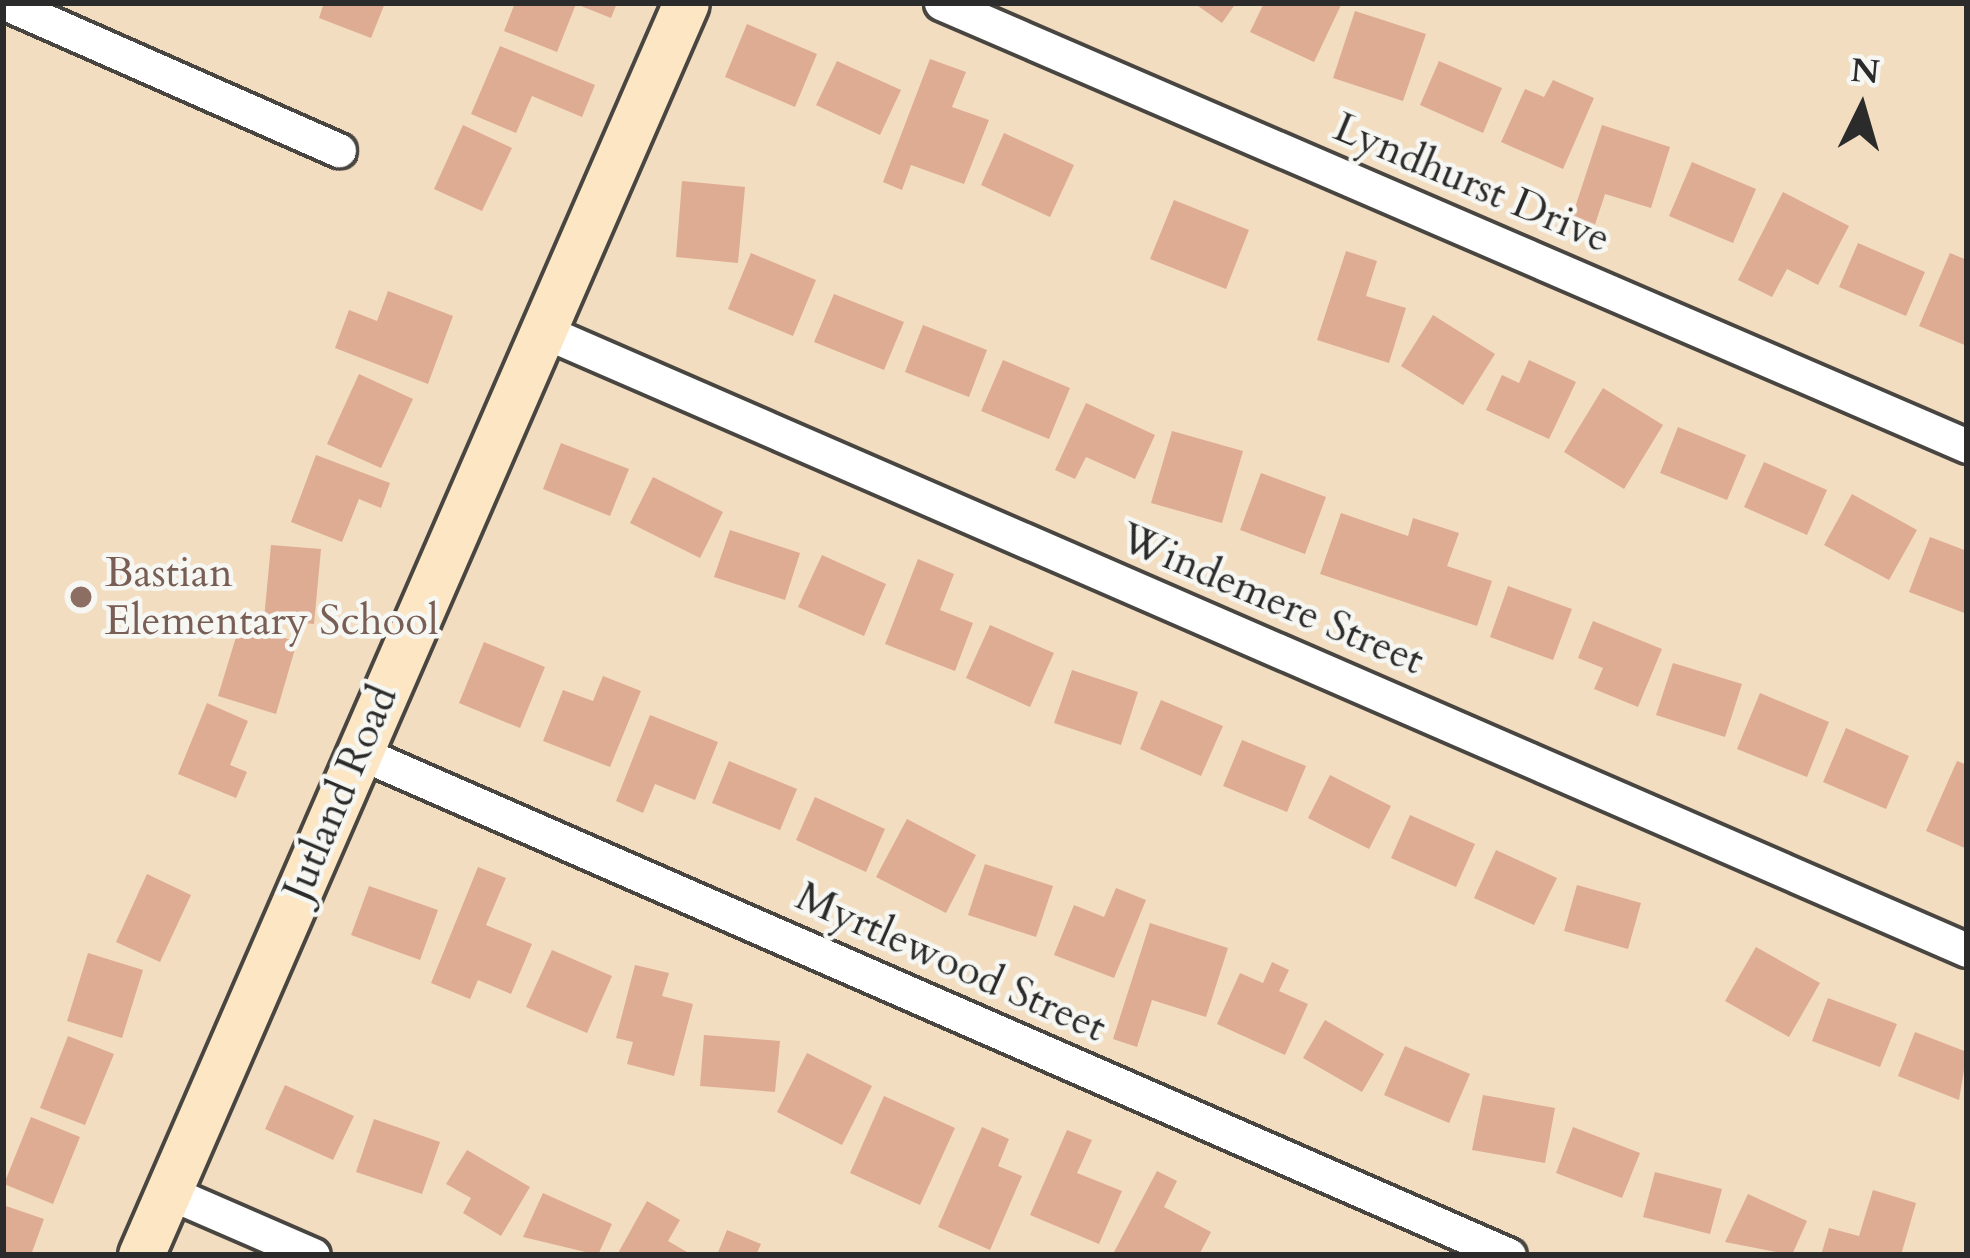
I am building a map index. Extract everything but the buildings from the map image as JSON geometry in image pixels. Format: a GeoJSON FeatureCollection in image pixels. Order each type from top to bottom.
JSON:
{"type":"FeatureCollection","features":[{"type":"Feature","properties":{"kind":"street"},"geometry":{"type":"LineString","coordinates":[[5,3],[339,150]]}},
{"type":"Feature","properties":{"kind":"street","name":"Jutland Road"},"geometry":{"type":"LineString","coordinates":[[141,1255],[686,3]]}},
{"type":"Feature","properties":{"kind":"street","name":"Lyndhurst Drive"},"geometry":{"type":"LineString","coordinates":[[941,3],[1967,446]]}},
{"type":"Feature","properties":{"kind":"street","name":"Windemere Street"},"geometry":{"type":"LineString","coordinates":[[541,330],[1967,950]]}},
{"type":"Feature","properties":{"kind":"street","name":"Myrtlewood Street"},"geometry":{"type":"LineString","coordinates":[[358,752],[1509,1255]]}},
{"type":"Feature","properties":{"kind":"street"},"geometry":{"type":"LineString","coordinates":[[168,1192],[313,1255]]}},
{"type":"Feature","properties":{"kind":"place","name":"Bastian Elementary School"},"geometry":{"type":"Point","coordinates":[81,597]}}]}
